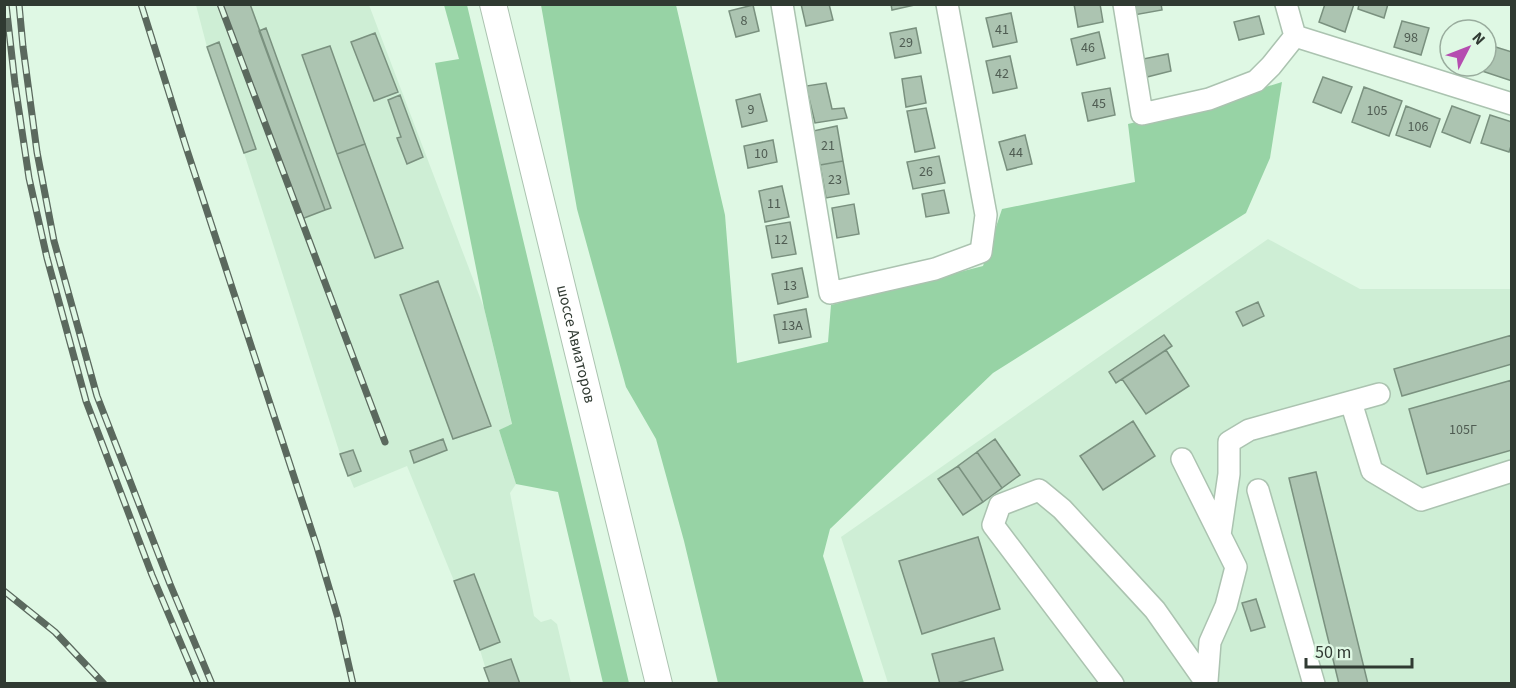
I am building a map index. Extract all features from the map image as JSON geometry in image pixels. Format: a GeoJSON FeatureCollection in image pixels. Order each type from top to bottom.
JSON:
{"type":"FeatureCollection","features":[{"type":"Feature","properties":{"kind":"main road","name":"шоссе Авиаторов"},"geometry":{"type":"LineString","coordinates":[[478,4],[643,684]]}},
{"type":"Feature","properties":{"kind":"main road","name":"шоссе Авиаторов"},"geometry":{"type":"LineString","coordinates":[[493,4],[659,684]]}},
{"type":"Feature","properties":{"kind":"street"},"geometry":{"type":"LineString","coordinates":[[782,4],[830,293],[935,269],[981,252],[986,214],[947,4]]}},
{"type":"Feature","properties":{"kind":"street"},"geometry":{"type":"LineString","coordinates":[[1124,4],[1142,114],[1209,99],[1256,81],[1295,36]]}},
{"type":"Feature","properties":{"kind":"street"},"geometry":{"type":"LineString","coordinates":[[1286,4],[1295,36]]}},
{"type":"Feature","properties":{"kind":"street"},"geometry":{"type":"LineString","coordinates":[[1295,36],[1512,104]]}},
{"type":"Feature","properties":{"kind":"street"},"geometry":{"type":"LineString","coordinates":[[1220,535],[1229,474],[1229,442],[1249,430],[1379,394]]}},
{"type":"Feature","properties":{"kind":"street"},"geometry":{"type":"LineString","coordinates":[[1351,402],[1372,471],[1421,500],[1512,471]]}},
{"type":"Feature","properties":{"kind":"street"},"geometry":{"type":"LineString","coordinates":[[1182,459],[1236,567],[1226,606],[1210,642],[1207,682]]}},
{"type":"Feature","properties":{"kind":"street"},"geometry":{"type":"LineString","coordinates":[[1113,684],[993,525],[1000,505],[1038,490],[1062,509],[1155,610],[1207,682]]}},
{"type":"Feature","properties":{"kind":"street"},"geometry":{"type":"LineString","coordinates":[[1258,490],[1314,684]]}},
{"type":"Feature","properties":{"kind":"shaded area"},"geometry":{"type":"Polygon","coordinates":[[[196,5],[369,5],[484,308],[512,425],[499,430],[516,484],[510,493],[534,616],[541,622],[551,619],[557,624],[571,683],[490,683],[454,581],[407,466],[354,488],[340,454],[244,153],[207,47],[196,5]]]}},
{"type":"Feature","properties":{"kind":"shaded area"},"geometry":{"type":"Polygon","coordinates":[[[1268,239],[1360,289],[1511,289],[1511,683],[888,683],[841,537],[1268,239]]]}},
{"type":"Feature","properties":{"kind":"green space"},"geometry":{"type":"Polygon","coordinates":[[[444,5],[467,5],[629,683],[603,683],[558,492],[516,484],[499,430],[512,424],[484,308],[435,63],[459,59],[444,5]]]}},
{"type":"Feature","properties":{"kind":"green space"},"geometry":{"type":"Polygon","coordinates":[[[541,5],[676,5],[725,215],[737,363],[828,342],[831,305],[983,266],[1002,209],[1135,182],[1128,124],[1210,104],[1282,82],[1270,158],[1246,213],[993,373],[830,529],[823,556],[864,683],[718,683],[684,541],[656,439],[626,387],[577,209],[541,5]]]}},
{"type":"Feature","properties":{"kind":"building"},"geometry":{"type":"Polygon","coordinates":[[[221,4],[250,4],[325,210],[299,220],[221,4]]]}},
{"type":"Feature","properties":{"kind":"building"},"geometry":{"type":"Polygon","coordinates":[[[801,4],[829,4],[833,20],[806,26],[801,4]]]}},
{"type":"Feature","properties":{"kind":"building"},"geometry":{"type":"Polygon","coordinates":[[[891,4],[915,4],[915,5],[892,10],[891,4]]]}},
{"type":"Feature","properties":{"kind":"building"},"geometry":{"type":"Polygon","coordinates":[[[1074,4],[1100,4],[1103,22],[1078,27],[1074,4]]]}},
{"type":"Feature","properties":{"kind":"building"},"geometry":{"type":"Polygon","coordinates":[[[1132,4],[1161,4],[1162,10],[1134,15],[1132,4]]]}},
{"type":"Feature","properties":{"kind":"building"},"geometry":{"type":"Polygon","coordinates":[[[1325,4],[1354,4],[1345,32],[1319,22],[1325,4]]]}},
{"type":"Feature","properties":{"kind":"building"},"geometry":{"type":"Polygon","coordinates":[[[1359,4],[1388,4],[1384,18],[1358,9],[1359,4]]]}},
{"type":"Feature","properties":{"kind":"building"},"geometry":{"type":"Polygon","coordinates":[[[753,5],[759,31],[736,37],[729,11],[753,5]]]}},
{"type":"Feature","properties":{"kind":"building"},"geometry":{"type":"Polygon","coordinates":[[[1011,13],[1017,42],[993,47],[986,18],[1011,13]]]}},
{"type":"Feature","properties":{"kind":"building"},"geometry":{"type":"Polygon","coordinates":[[[1259,16],[1264,34],[1239,40],[1234,22],[1259,16]]]}},
{"type":"Feature","properties":{"kind":"building"},"geometry":{"type":"Polygon","coordinates":[[[1402,21],[1429,28],[1421,55],[1394,47],[1402,21]]]}},
{"type":"Feature","properties":{"kind":"building"},"geometry":{"type":"Polygon","coordinates":[[[266,28],[331,208],[325,210],[259,31],[266,28]]]}},
{"type":"Feature","properties":{"kind":"building"},"geometry":{"type":"Polygon","coordinates":[[[916,28],[921,53],[895,58],[890,33],[916,28]]]}},
{"type":"Feature","properties":{"kind":"building"},"geometry":{"type":"Polygon","coordinates":[[[1099,32],[1105,58],[1077,65],[1071,39],[1099,32]]]}},
{"type":"Feature","properties":{"kind":"building"},"geometry":{"type":"Polygon","coordinates":[[[375,33],[398,92],[374,101],[351,42],[375,33]]]}},
{"type":"Feature","properties":{"kind":"building"},"geometry":{"type":"Polygon","coordinates":[[[219,42],[256,149],[244,153],[207,47],[219,42]]]}},
{"type":"Feature","properties":{"kind":"building"},"geometry":{"type":"Polygon","coordinates":[[[330,46],[365,144],[337,154],[302,55],[330,46]]]}},
{"type":"Feature","properties":{"kind":"building"},"geometry":{"type":"Polygon","coordinates":[[[1498,48],[1512,52],[1512,81],[1498,76],[1498,48]]]}},
{"type":"Feature","properties":{"kind":"building"},"geometry":{"type":"Polygon","coordinates":[[[1168,54],[1171,71],[1147,77],[1143,59],[1168,54]]]}},
{"type":"Feature","properties":{"kind":"building"},"geometry":{"type":"Polygon","coordinates":[[[1010,56],[1017,88],[993,93],[986,61],[1010,56]]]}},
{"type":"Feature","properties":{"kind":"building"},"geometry":{"type":"Polygon","coordinates":[[[921,76],[926,103],[906,107],[902,79],[921,76]]]}},
{"type":"Feature","properties":{"kind":"building"},"geometry":{"type":"Polygon","coordinates":[[[1323,77],[1352,87],[1341,113],[1313,102],[1323,77]]]}},
{"type":"Feature","properties":{"kind":"building"},"geometry":{"type":"Polygon","coordinates":[[[826,83],[832,109],[844,108],[847,118],[815,123],[806,86],[826,83]]]}},
{"type":"Feature","properties":{"kind":"building"},"geometry":{"type":"Polygon","coordinates":[[[1364,87],[1402,101],[1389,136],[1352,122],[1364,87]]]}},
{"type":"Feature","properties":{"kind":"building"},"geometry":{"type":"Polygon","coordinates":[[[1110,88],[1115,115],[1088,121],[1082,93],[1110,88]]]}},
{"type":"Feature","properties":{"kind":"building"},"geometry":{"type":"Polygon","coordinates":[[[760,94],[767,121],[742,127],[736,100],[760,94]]]}},
{"type":"Feature","properties":{"kind":"building"},"geometry":{"type":"Polygon","coordinates":[[[400,95],[423,157],[407,164],[397,138],[401,137],[388,100],[400,95]]]}},
{"type":"Feature","properties":{"kind":"building"},"geometry":{"type":"Polygon","coordinates":[[[1406,106],[1440,119],[1430,147],[1396,135],[1406,106]]]}},
{"type":"Feature","properties":{"kind":"building"},"geometry":{"type":"Polygon","coordinates":[[[1452,106],[1480,116],[1470,143],[1442,132],[1452,106]]]}},
{"type":"Feature","properties":{"kind":"building"},"geometry":{"type":"Polygon","coordinates":[[[926,108],[935,148],[915,152],[907,111],[926,108]]]}},
{"type":"Feature","properties":{"kind":"building"},"geometry":{"type":"Polygon","coordinates":[[[1490,115],[1512,122],[1512,143],[1509,152],[1481,143],[1490,115]]]}},
{"type":"Feature","properties":{"kind":"building"},"geometry":{"type":"Polygon","coordinates":[[[837,126],[843,161],[820,165],[813,131],[837,126]]]}},
{"type":"Feature","properties":{"kind":"building"},"geometry":{"type":"Polygon","coordinates":[[[1025,135],[1032,164],[1007,170],[999,142],[1025,135]]]}},
{"type":"Feature","properties":{"kind":"building"},"geometry":{"type":"Polygon","coordinates":[[[773,140],[777,162],[748,168],[744,146],[773,140]]]}},
{"type":"Feature","properties":{"kind":"building"},"geometry":{"type":"Polygon","coordinates":[[[365,144],[403,248],[375,258],[337,154],[365,144]]]}},
{"type":"Feature","properties":{"kind":"building"},"geometry":{"type":"Polygon","coordinates":[[[939,156],[945,183],[913,189],[907,162],[939,156]]]}},
{"type":"Feature","properties":{"kind":"building"},"geometry":{"type":"Polygon","coordinates":[[[843,161],[849,194],[826,198],[820,165],[843,161]]]}},
{"type":"Feature","properties":{"kind":"building"},"geometry":{"type":"Polygon","coordinates":[[[782,186],[789,217],[765,222],[759,191],[782,186]]]}},
{"type":"Feature","properties":{"kind":"building"},"geometry":{"type":"Polygon","coordinates":[[[944,190],[949,213],[926,217],[922,194],[944,190]]]}},
{"type":"Feature","properties":{"kind":"building"},"geometry":{"type":"Polygon","coordinates":[[[854,204],[859,234],[837,238],[832,208],[854,204]]]}},
{"type":"Feature","properties":{"kind":"building"},"geometry":{"type":"Polygon","coordinates":[[[790,222],[796,254],[772,258],[766,226],[790,222]]]}},
{"type":"Feature","properties":{"kind":"building"},"geometry":{"type":"Polygon","coordinates":[[[802,268],[808,297],[778,304],[772,274],[802,268]]]}},
{"type":"Feature","properties":{"kind":"building"},"geometry":{"type":"Polygon","coordinates":[[[438,281],[491,426],[453,439],[400,295],[438,281]]]}},
{"type":"Feature","properties":{"kind":"building"},"geometry":{"type":"Polygon","coordinates":[[[1258,302],[1264,316],[1243,326],[1236,312],[1258,302]]]}},
{"type":"Feature","properties":{"kind":"building"},"geometry":{"type":"Polygon","coordinates":[[[806,309],[811,337],[779,343],[774,315],[806,309]]]}},
{"type":"Feature","properties":{"kind":"building"},"geometry":{"type":"Polygon","coordinates":[[[1164,335],[1172,346],[1116,383],[1109,372],[1164,335]]]}},
{"type":"Feature","properties":{"kind":"building"},"geometry":{"type":"Polygon","coordinates":[[[1512,335],[1512,364],[1402,396],[1394,369],[1512,335]]]}},
{"type":"Feature","properties":{"kind":"building"},"geometry":{"type":"Polygon","coordinates":[[[1166,350],[1189,386],[1146,414],[1122,379],[1166,350]]]}},
{"type":"Feature","properties":{"kind":"building"},"geometry":{"type":"Polygon","coordinates":[[[1512,380],[1512,450],[1427,474],[1409,409],[1512,380]]]}},
{"type":"Feature","properties":{"kind":"building"},"geometry":{"type":"Polygon","coordinates":[[[1133,421],[1155,456],[1103,490],[1080,456],[1133,421]]]}},
{"type":"Feature","properties":{"kind":"building"},"geometry":{"type":"Polygon","coordinates":[[[443,439],[447,450],[414,463],[410,451],[443,439]]]}},
{"type":"Feature","properties":{"kind":"building"},"geometry":{"type":"Polygon","coordinates":[[[995,439],[1020,475],[1002,488],[977,452],[995,439]]]}},
{"type":"Feature","properties":{"kind":"building"},"geometry":{"type":"Polygon","coordinates":[[[353,450],[361,471],[348,476],[340,454],[353,450]]]}},
{"type":"Feature","properties":{"kind":"building"},"geometry":{"type":"Polygon","coordinates":[[[977,452],[1002,488],[983,502],[958,466],[977,452]]]}},
{"type":"Feature","properties":{"kind":"building"},"geometry":{"type":"Polygon","coordinates":[[[958,466],[983,502],[963,515],[938,479],[958,466]]]}},
{"type":"Feature","properties":{"kind":"building"},"geometry":{"type":"Polygon","coordinates":[[[1316,472],[1368,684],[1339,684],[1289,478],[1316,472]]]}},
{"type":"Feature","properties":{"kind":"building"},"geometry":{"type":"Polygon","coordinates":[[[978,537],[1000,609],[922,634],[899,561],[978,537]]]}},
{"type":"Feature","properties":{"kind":"building"},"geometry":{"type":"Polygon","coordinates":[[[474,574],[500,642],[480,650],[454,581],[474,574]]]}},
{"type":"Feature","properties":{"kind":"building"},"geometry":{"type":"Polygon","coordinates":[[[1256,599],[1265,627],[1251,631],[1242,603],[1256,599]]]}},
{"type":"Feature","properties":{"kind":"building"},"geometry":{"type":"Polygon","coordinates":[[[994,638],[1003,670],[953,684],[940,684],[932,654],[994,638]]]}},
{"type":"Feature","properties":{"kind":"building"},"geometry":{"type":"Polygon","coordinates":[[[511,659],[520,684],[490,684],[484,668],[511,659]]]}},
{"type":"Feature","properties":{"kind":"railway"},"geometry":{"type":"LineString","coordinates":[[6,4],[29,178],[47,258],[86,401],[152,575],[198,684]]}},
{"type":"Feature","properties":{"kind":"railway"},"geometry":{"type":"LineString","coordinates":[[19,4],[37,152],[54,241],[97,396],[170,584],[212,684]]}},
{"type":"Feature","properties":{"kind":"railway"},"geometry":{"type":"LineString","coordinates":[[141,4],[317,547],[338,618],[353,684]]}},
{"type":"Feature","properties":{"kind":"railway"},"geometry":{"type":"LineString","coordinates":[[220,4],[385,442]]}},
{"type":"Feature","properties":{"kind":"railway"},"geometry":{"type":"LineString","coordinates":[[4,591],[55,632],[104,684]]}}]}
